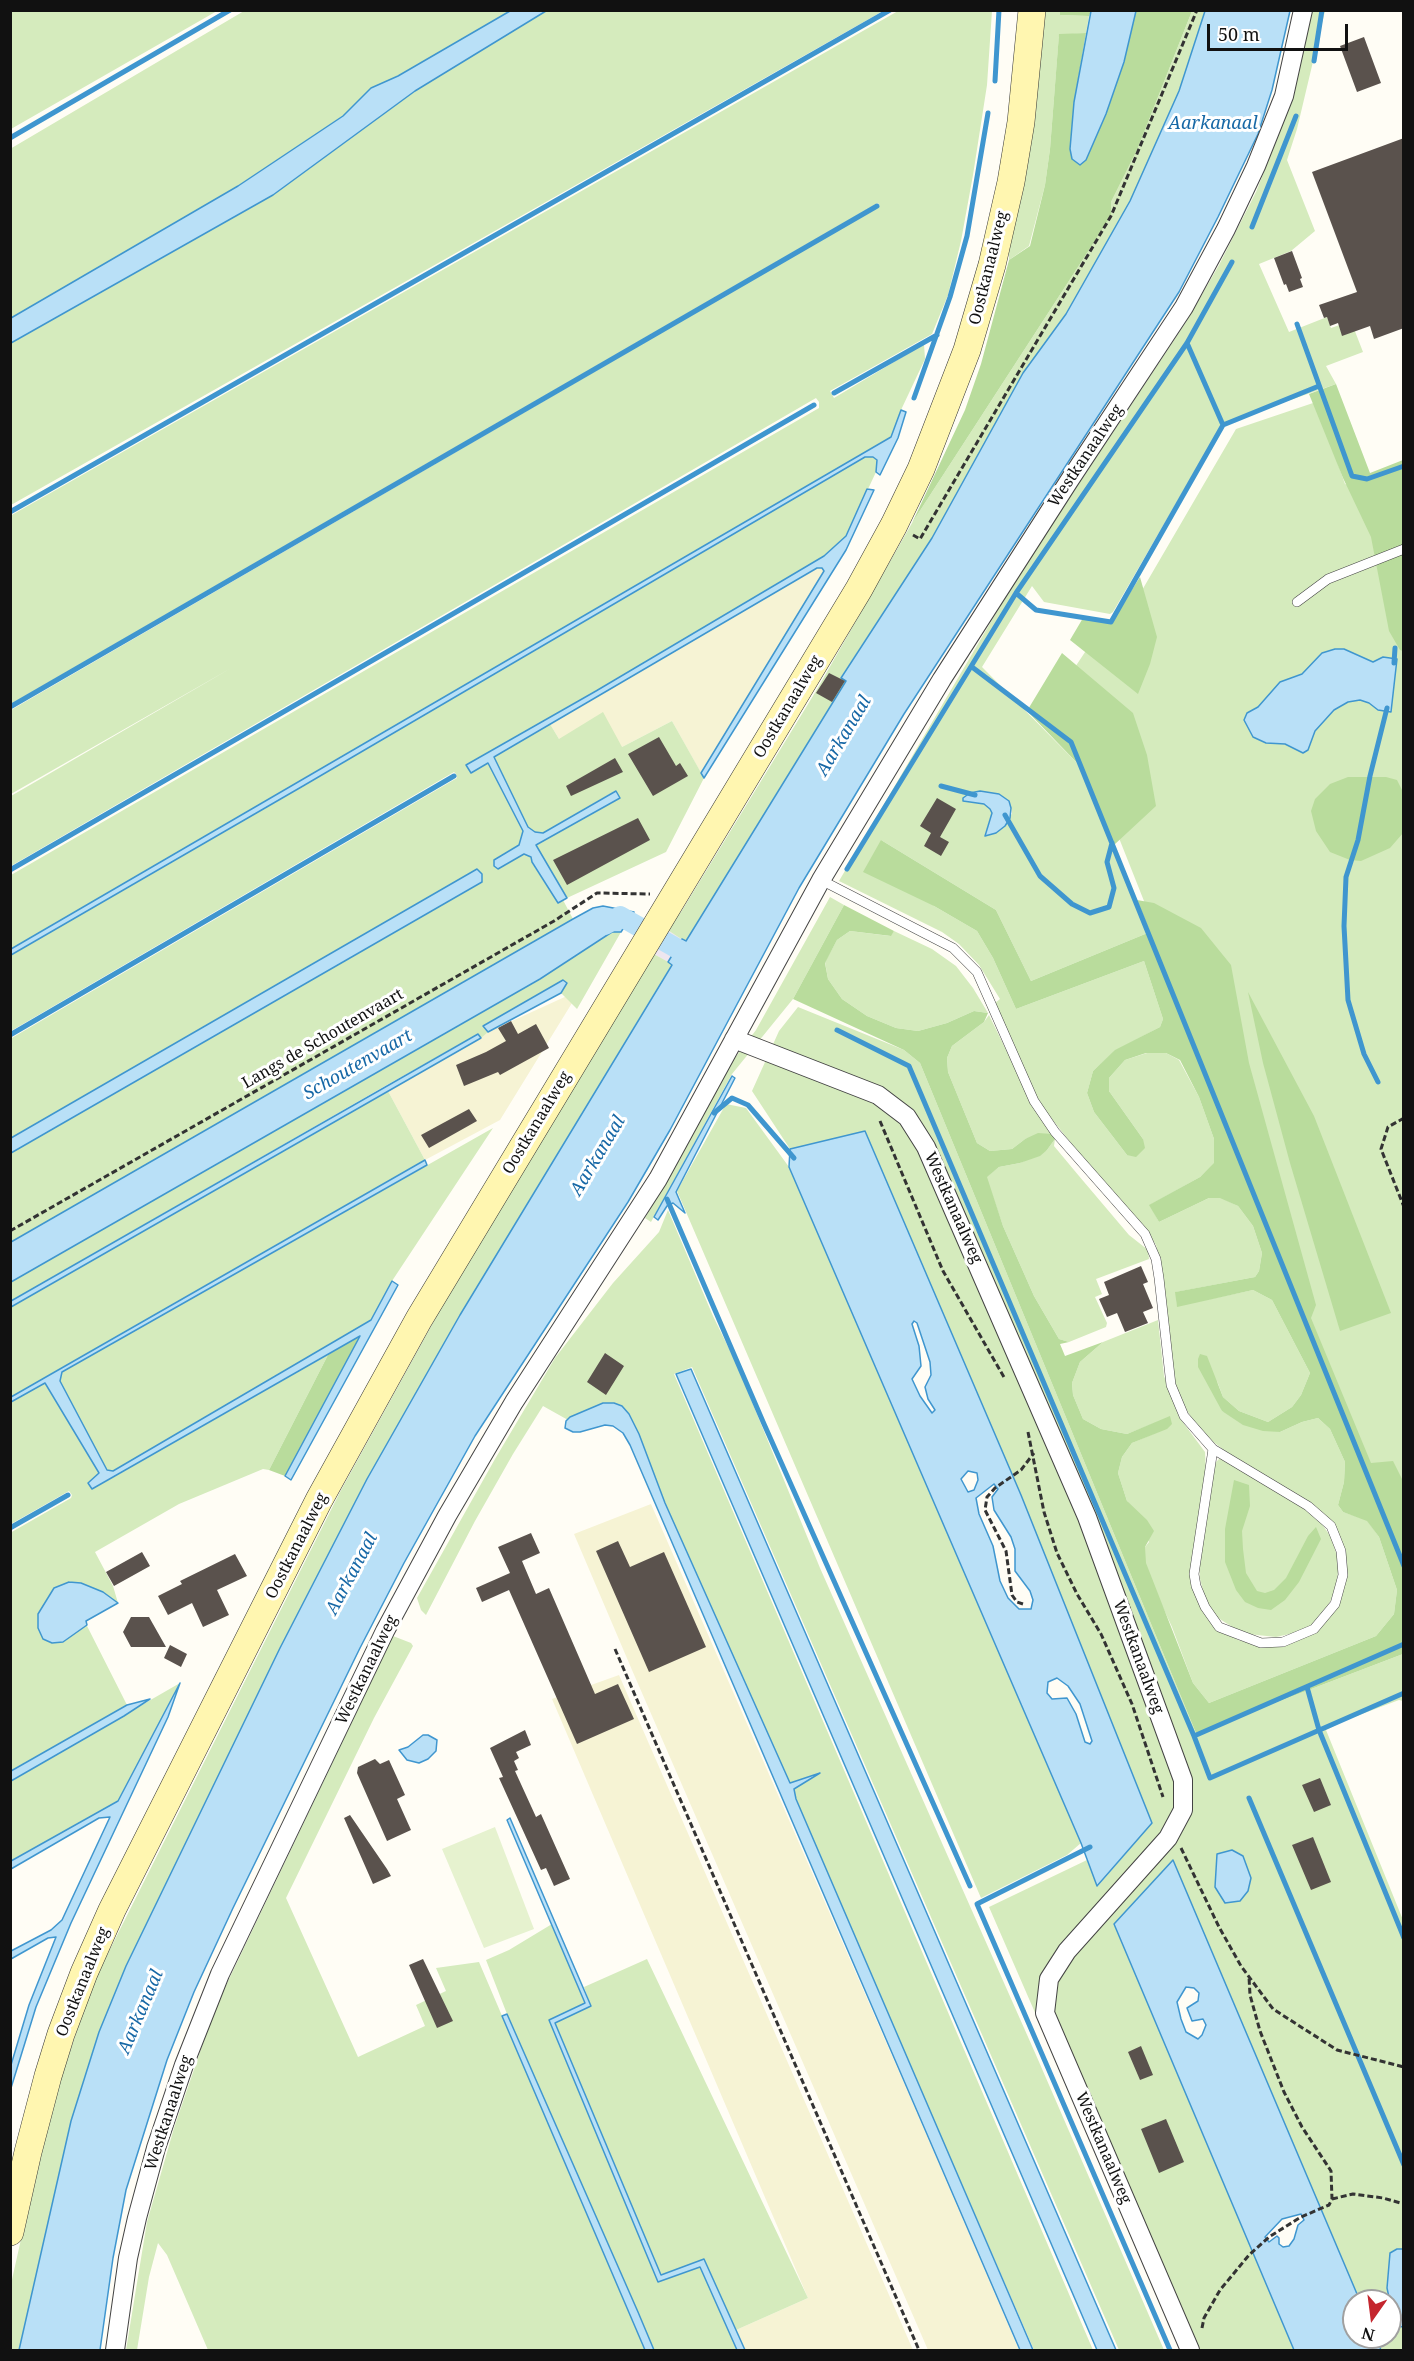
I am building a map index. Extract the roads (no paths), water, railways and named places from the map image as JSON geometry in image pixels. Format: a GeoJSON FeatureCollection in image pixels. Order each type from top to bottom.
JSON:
{"type":"FeatureCollection","features":[{"type":"Feature","properties":{"kind":"main road","name":"Oostkanaalweg"},"geometry":{"type":"LineString","coordinates":[[10,2232],[28,2152],[61,2034],[84,1973],[112,1910],[319,1500],[419,1319],[632,964],[660,901],[859,589],[921,469],[959,372],[992,266],[1011,182],[1021,122],[1032,10]]}},
{"type":"Feature","properties":{"kind":"street","name":"Westkanaalweg"},"geometry":{"type":"LineString","coordinates":[[115,2350],[128,2258],[153,2158],[184,2065],[220,1974],[385,1631],[447,1516],[514,1402],[634,1220],[821,880],[942,679],[1184,307],[1226,229],[1256,166],[1284,96],[1303,10]]}},
{"type":"Feature","properties":{"kind":"street","name":"Westkanaalweg"},"geometry":{"type":"LineString","coordinates":[[735,1039],[874,1094],[907,1117],[926,1147],[1087,1517],[1183,1779],[1183,1810],[1168,1838],[1067,1951],[1049,1979],[1045,2013],[1190,2350]]}},
{"type":"Feature","properties":{"kind":"lane"},"geometry":{"type":"LineString","coordinates":[[1297,602],[1328,579],[1404,549]]}},
{"type":"Feature","properties":{"kind":"lane"},"geometry":{"type":"LineString","coordinates":[[821,880],[953,948],[977,972],[1034,1101],[1055,1132],[1144,1234],[1156,1259],[1171,1385],[1184,1416],[1213,1449],[1308,1506],[1331,1526],[1341,1551],[1343,1575],[1335,1604],[1314,1629],[1283,1642],[1261,1643],[1219,1627],[1205,1607],[1196,1586],[1194,1574],[1213,1449]]}},
{"type":"Feature","properties":{"kind":"water"},"geometry":{"type":"Polygon","coordinates":[[[510,11],[546,11],[415,91],[273,195],[11,343],[11,318],[238,186],[343,116],[371,88],[398,76],[510,11]]]}},
{"type":"Feature","properties":{"kind":"water"},"geometry":{"type":"Polygon","coordinates":[[[1091,11],[1136,11],[1124,62],[1106,114],[1086,160],[1080,165],[1072,159],[1070,149],[1074,102],[1091,11]]]}},
{"type":"Feature","properties":{"kind":"water","name":"Aarkanaal"},"geometry":{"type":"Polygon","coordinates":[[[1205,11],[1290,11],[1272,90],[1258,134],[1218,217],[1179,292],[904,714],[799,888],[670,1130],[628,1202],[475,1436],[404,1563],[233,1908],[194,1992],[167,2060],[126,2190],[113,2258],[100,2350],[19,2350],[71,2121],[99,2032],[126,1966],[280,1648],[367,1479],[460,1315],[672,965],[668,962],[682,939],[686,941],[846,681],[841,678],[932,538],[1023,373],[1066,314],[1130,201],[1179,91],[1205,11]]]}},
{"type":"Feature","properties":{"kind":"water"},"geometry":{"type":"Polygon","coordinates":[[[901,410],[906,412],[898,438],[880,475],[876,472],[877,460],[873,457],[865,457],[11,955],[11,949],[891,437],[901,410]]]}},
{"type":"Feature","properties":{"kind":"water"},"geometry":{"type":"Polygon","coordinates":[[[867,489],[874,490],[846,550],[704,778],[701,773],[824,571],[822,568],[817,568],[494,757],[528,827],[535,832],[543,833],[616,791],[620,798],[536,845],[567,898],[558,903],[531,857],[524,854],[498,869],[494,866],[494,860],[519,845],[523,831],[488,763],[471,773],[466,765],[824,556],[846,536],[867,489]]]}},
{"type":"Feature","properties":{"kind":"water"},"geometry":{"type":"Polygon","coordinates":[[[1344,649],[1373,662],[1383,657],[1397,659],[1391,712],[1378,710],[1360,700],[1348,702],[1334,710],[1315,731],[1308,750],[1303,753],[1285,744],[1266,743],[1253,737],[1244,720],[1247,713],[1258,707],[1280,682],[1302,674],[1322,653],[1344,649]]]}},
{"type":"Feature","properties":{"kind":"water"},"geometry":{"type":"Polygon","coordinates":[[[980,791],[999,794],[1009,801],[1011,808],[1010,818],[1005,826],[996,833],[985,836],[992,813],[990,809],[984,804],[963,801],[963,798],[970,793],[980,791]]]}},
{"type":"Feature","properties":{"kind":"water"},"geometry":{"type":"Polygon","coordinates":[[[477,869],[482,874],[482,882],[11,1153],[11,1138],[477,869]]]}},
{"type":"Feature","properties":{"kind":"water"},"geometry":{"type":"Polygon","coordinates":[[[603,906],[634,912],[621,932],[612,932],[540,979],[11,1282],[11,1242],[573,919],[593,908],[603,906]]]}},
{"type":"Feature","properties":{"kind":"water"},"geometry":{"type":"Polygon","coordinates":[[[563,980],[567,983],[561,993],[488,1032],[483,1026],[563,980]]]}},
{"type":"Feature","properties":{"kind":"water"},"geometry":{"type":"Polygon","coordinates":[[[478,1034],[481,1038],[11,1307],[11,1301],[478,1034]]]}},
{"type":"Feature","properties":{"kind":"water"},"geometry":{"type":"Polygon","coordinates":[[[732,1076],[735,1078],[676,1192],[685,1213],[673,1203],[667,1206],[658,1220],[654,1217],[732,1076]]]}},
{"type":"Feature","properties":{"kind":"water"},"geometry":{"type":"Polygon","coordinates":[[[865,1131],[1021,1495],[1152,1823],[1097,1886],[1081,1843],[789,1167],[790,1149],[865,1131]],[[914,1321],[912,1324],[919,1346],[921,1366],[912,1379],[932,1413],[935,1410],[928,1399],[925,1387],[931,1375],[930,1362],[917,1323],[914,1321]],[[968,1471],[961,1479],[968,1492],[974,1490],[978,1480],[977,1473],[968,1471]],[[994,1484],[976,1498],[979,1514],[993,1546],[1000,1581],[1008,1598],[1019,1609],[1031,1609],[1033,1600],[1030,1591],[1015,1571],[1015,1549],[1011,1537],[994,1510],[992,1497],[998,1489],[994,1484]],[[1057,1678],[1048,1682],[1047,1693],[1052,1699],[1067,1698],[1076,1714],[1085,1742],[1090,1744],[1092,1741],[1080,1704],[1068,1686],[1057,1678]]]}},
{"type":"Feature","properties":{"kind":"water"},"geometry":{"type":"Polygon","coordinates":[[[425,1160],[427,1165],[62,1372],[60,1381],[107,1470],[113,1471],[371,1320],[392,1281],[398,1285],[291,1480],[285,1476],[360,1336],[92,1489],[88,1483],[99,1473],[45,1383],[11,1402],[11,1397],[425,1160]]]}},
{"type":"Feature","properties":{"kind":"water"},"geometry":{"type":"Polygon","coordinates":[[[691,1369],[1116,2350],[1097,2350],[676,1374],[691,1369]]]}},
{"type":"Feature","properties":{"kind":"water"},"geometry":{"type":"Polygon","coordinates":[[[603,1403],[622,1406],[629,1414],[639,1434],[665,1503],[790,1783],[820,1773],[794,1789],[796,1799],[1033,2350],[1020,2350],[630,1445],[623,1433],[613,1426],[605,1425],[580,1432],[573,1432],[565,1428],[566,1421],[570,1417],[603,1403]]]}},
{"type":"Feature","properties":{"kind":"water"},"geometry":{"type":"Polygon","coordinates":[[[69,1582],[81,1583],[103,1592],[118,1603],[86,1621],[87,1625],[63,1642],[52,1643],[43,1639],[38,1628],[38,1614],[54,1588],[69,1582]]]}},
{"type":"Feature","properties":{"kind":"water"},"geometry":{"type":"Polygon","coordinates":[[[180,1683],[168,1717],[71,1923],[36,2007],[11,2088],[11,2065],[29,2005],[56,1937],[48,1938],[11,1959],[11,1951],[51,1930],[62,1920],[110,1817],[99,1818],[11,1869],[11,1861],[118,1801],[180,1683]]]}},
{"type":"Feature","properties":{"kind":"water"},"geometry":{"type":"Polygon","coordinates":[[[150,1699],[11,1781],[11,1771],[127,1705],[150,1699]]]}},
{"type":"Feature","properties":{"kind":"water"},"geometry":{"type":"Polygon","coordinates":[[[423,1735],[437,1740],[436,1751],[428,1759],[419,1763],[407,1760],[399,1750],[408,1747],[423,1735]]]}},
{"type":"Feature","properties":{"kind":"water"},"geometry":{"type":"Polygon","coordinates":[[[510,1818],[591,2006],[555,2023],[661,2275],[704,2259],[745,2350],[737,2350],[700,2267],[658,2282],[549,2020],[585,2003],[507,1820],[510,1818]]]}},
{"type":"Feature","properties":{"kind":"water"},"geometry":{"type":"Polygon","coordinates":[[[1232,1850],[1243,1856],[1251,1878],[1248,1891],[1240,1901],[1225,1903],[1215,1887],[1217,1854],[1232,1850]]]}},
{"type":"Feature","properties":{"kind":"water"},"geometry":{"type":"Polygon","coordinates":[[[1173,1860],[1355,2289],[1342,2289],[1342,2349],[1381,2350],[1294,2350],[1114,1924],[1173,1860]],[[1186,1987],[1177,2002],[1186,2032],[1198,2039],[1206,2025],[1203,2019],[1192,2021],[1187,2008],[1198,2001],[1199,1993],[1194,1988],[1186,1987]],[[1301,2214],[1282,2219],[1265,2237],[1269,2242],[1277,2236],[1279,2244],[1283,2247],[1289,2246],[1294,2239],[1298,2225],[1304,2220],[1301,2214]]]}},
{"type":"Feature","properties":{"kind":"water"},"geometry":{"type":"Polygon","coordinates":[[[507,2014],[654,2350],[645,2350],[502,2016],[507,2014]]]}},
{"type":"Feature","properties":{"kind":"water"},"geometry":{"type":"Polygon","coordinates":[[[1403,2249],[1403,2327],[1402,2289],[1387,2288],[1390,2253],[1403,2249]]]}},
{"type":"Feature","properties":{"kind":"waterway"},"geometry":{"type":"LineString","coordinates":[[10,138],[230,10]]}},
{"type":"Feature","properties":{"kind":"waterway"},"geometry":{"type":"LineString","coordinates":[[10,512],[890,10]]}},
{"type":"Feature","properties":{"kind":"waterway"},"geometry":{"type":"LineString","coordinates":[[995,81],[999,10]]}},
{"type":"Feature","properties":{"kind":"waterway"},"geometry":{"type":"LineString","coordinates":[[1314,61],[1322,10]]}},
{"type":"Feature","properties":{"kind":"waterway"},"geometry":{"type":"LineString","coordinates":[[914,398],[950,297],[967,236],[988,113]]}},
{"type":"Feature","properties":{"kind":"waterway"},"geometry":{"type":"LineString","coordinates":[[1252,227],[1296,116]]}},
{"type":"Feature","properties":{"kind":"waterway"},"geometry":{"type":"LineString","coordinates":[[10,707],[877,206]]}},
{"type":"Feature","properties":{"kind":"waterway"},"geometry":{"type":"LineString","coordinates":[[1232,262],[1187,343],[1016,593],[1036,610],[1111,622],[1223,425],[1319,386]]}},
{"type":"Feature","properties":{"kind":"waterway"},"geometry":{"type":"LineString","coordinates":[[1297,324],[1352,476],[1367,479],[1404,466]]}},
{"type":"Feature","properties":{"kind":"waterway"},"geometry":{"type":"LineString","coordinates":[[834,393],[937,335]]}},
{"type":"Feature","properties":{"kind":"waterway"},"geometry":{"type":"LineString","coordinates":[[1187,343],[1223,425]]}},
{"type":"Feature","properties":{"kind":"waterway"},"geometry":{"type":"LineString","coordinates":[[10,870],[814,405]]}},
{"type":"Feature","properties":{"kind":"waterway"},"geometry":{"type":"LineString","coordinates":[[847,869],[1016,593]]}},
{"type":"Feature","properties":{"kind":"waterway"},"geometry":{"type":"LineString","coordinates":[[1394,663],[1395,648]]}},
{"type":"Feature","properties":{"kind":"waterway"},"geometry":{"type":"LineString","coordinates":[[972,667],[1071,742],[1404,1566]]}},
{"type":"Feature","properties":{"kind":"waterway"},"geometry":{"type":"LineString","coordinates":[[1378,1082],[1364,1054],[1348,1000],[1344,926],[1346,877],[1358,840],[1370,776],[1387,708]]}},
{"type":"Feature","properties":{"kind":"waterway"},"geometry":{"type":"LineString","coordinates":[[10,1035],[454,776]]}},
{"type":"Feature","properties":{"kind":"waterway"},"geometry":{"type":"LineString","coordinates":[[941,786],[975,795]]}},
{"type":"Feature","properties":{"kind":"waterway"},"geometry":{"type":"LineString","coordinates":[[1005,815],[1040,876],[1072,904],[1090,913],[1109,907],[1114,888],[1107,862],[1112,843]]}},
{"type":"Feature","properties":{"kind":"waterway","name":"Schoutenvaart"},"geometry":{"type":"LineString","coordinates":[[605,925],[620,916],[699,961]]}},
{"type":"Feature","properties":{"kind":"waterway"},"geometry":{"type":"LineString","coordinates":[[837,1030],[909,1066],[1194,1736],[1404,1644]]}},
{"type":"Feature","properties":{"kind":"waterway"},"geometry":{"type":"LineString","coordinates":[[714,1113],[732,1098],[748,1105],[794,1158]]}},
{"type":"Feature","properties":{"kind":"waterway"},"geometry":{"type":"LineString","coordinates":[[667,1199],[764,1424],[970,1886]]}},
{"type":"Feature","properties":{"kind":"waterway"},"geometry":{"type":"LineString","coordinates":[[10,1528],[68,1495]]}},
{"type":"Feature","properties":{"kind":"waterway"},"geometry":{"type":"LineString","coordinates":[[1307,1687],[1319,1730],[1404,1938]]}},
{"type":"Feature","properties":{"kind":"waterway"},"geometry":{"type":"LineString","coordinates":[[1194,1736],[1210,1778],[1404,1693]]}},
{"type":"Feature","properties":{"kind":"waterway"},"geometry":{"type":"LineString","coordinates":[[1249,1798],[1404,2165]]}},
{"type":"Feature","properties":{"kind":"waterway"},"geometry":{"type":"LineString","coordinates":[[1090,1847],[977,1904],[1170,2350]]}}]}
